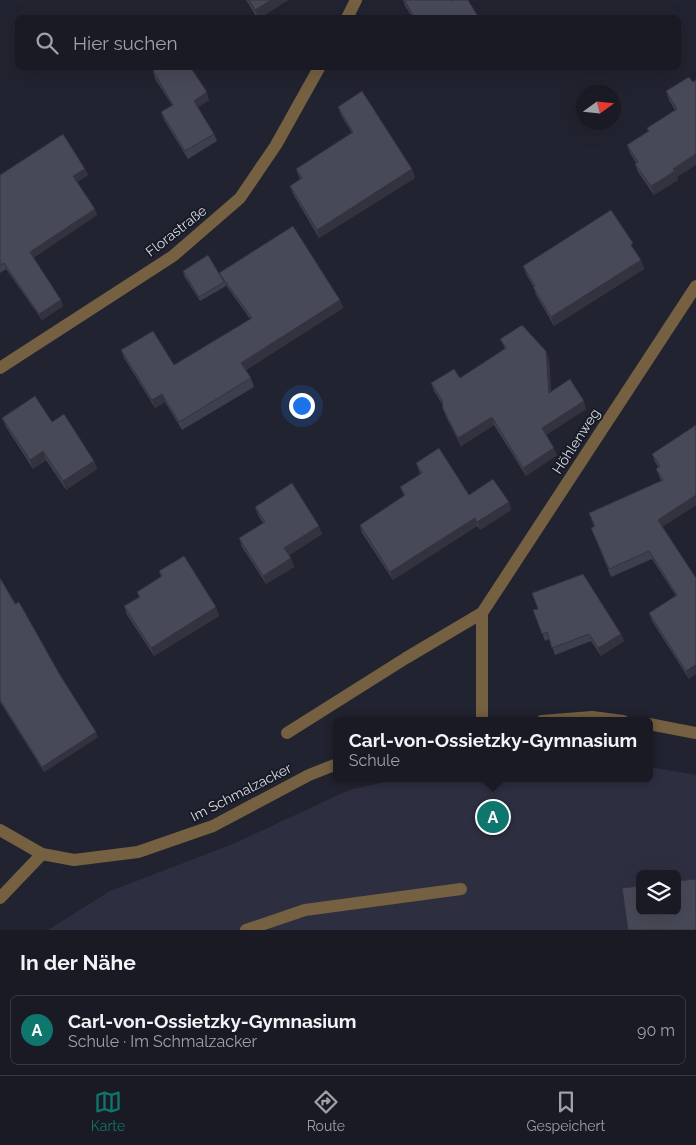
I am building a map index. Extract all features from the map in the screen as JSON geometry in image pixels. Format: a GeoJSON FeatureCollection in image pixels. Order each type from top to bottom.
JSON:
{"type":"FeatureCollection","features":[{"type":"Feature","properties":{"kind":"street"},"geometry":{"type":"LineString","coordinates":[[348,15],[356,0]]}},
{"type":"Feature","properties":{"kind":"street","name":"Florastraße"},"geometry":{"type":"LineString","coordinates":[[0,368],[173,256],[240,198],[276,145],[318,70]]}},
{"type":"Feature","properties":{"kind":"street","name":"Höhlenweg"},"geometry":{"type":"LineString","coordinates":[[287,733],[406,658],[482,613],[696,286]]}},
{"type":"Feature","properties":{"kind":"street"},"geometry":{"type":"LineString","coordinates":[[482,613],[482,717]]}},
{"type":"Feature","properties":{"kind":"street"},"geometry":{"type":"LineString","coordinates":[[582,717],[598,717]]}},
{"type":"Feature","properties":{"kind":"street"},"geometry":{"type":"LineString","coordinates":[[653,725],[696,733]]}},
{"type":"Feature","properties":{"kind":"street","name":"Im Schmalzacker"},"geometry":{"type":"LineString","coordinates":[[0,830],[42,854],[74,860],[138,852],[213,826],[309,775],[333,766]]}},
{"type":"Feature","properties":{"kind":"street"},"geometry":{"type":"LineString","coordinates":[[0,898],[42,854]]}},
{"type":"Feature","properties":{"kind":"street"},"geometry":{"type":"LineString","coordinates":[[246,930],[305,910],[461,889]]}},
{"type":"Feature","properties":{"kind":"shaded area"},"geometry":{"type":"Polygon","coordinates":[[[653,768],[696,775],[696,930],[48,930],[110,891],[233,844],[349,790],[384,782],[653,782],[653,768]]]}},
{"type":"Feature","properties":{"kind":"building"},"geometry":{"type":"Polygon","coordinates":[[[249,0],[271,0],[255,10],[249,0]]]}},
{"type":"Feature","properties":{"kind":"building"},"geometry":{"type":"Polygon","coordinates":[[[404,0],[468,0],[477,15],[413,15],[404,0]]]}},
{"type":"Feature","properties":{"kind":"building"},"geometry":{"type":"Polygon","coordinates":[[[192,70],[207,92],[194,101],[214,134],[185,151],[161,112],[173,105],[153,71],[192,70]]]}},
{"type":"Feature","properties":{"kind":"building"},"geometry":{"type":"Polygon","coordinates":[[[689,77],[693,82],[696,80],[696,154],[673,169],[675,171],[651,186],[635,164],[638,162],[627,145],[649,131],[647,128],[677,109],[666,91],[689,77]]]}},
{"type":"Feature","properties":{"kind":"building"},"geometry":{"type":"Polygon","coordinates":[[[362,91],[412,169],[317,230],[290,186],[302,178],[296,169],[353,132],[338,107],[362,91]]]}},
{"type":"Feature","properties":{"kind":"building"},"geometry":{"type":"Polygon","coordinates":[[[63,134],[85,169],[73,176],[95,209],[30,252],[61,300],[39,314],[4,263],[0,265],[0,175],[63,134]]]}},
{"type":"Feature","properties":{"kind":"building"},"geometry":{"type":"Polygon","coordinates":[[[611,210],[633,243],[631,245],[641,260],[551,317],[523,266],[611,210]]]}},
{"type":"Feature","properties":{"kind":"building"},"geometry":{"type":"Polygon","coordinates":[[[293,226],[340,300],[241,363],[251,378],[179,422],[162,394],[152,400],[121,350],[153,331],[174,365],[252,318],[219,273],[293,226]]]}},
{"type":"Feature","properties":{"kind":"building"},"geometry":{"type":"Polygon","coordinates":[[[208,255],[224,282],[199,297],[183,271],[208,255]]]}},
{"type":"Feature","properties":{"kind":"building"},"geometry":{"type":"Polygon","coordinates":[[[522,325],[546,351],[549,393],[570,379],[584,401],[542,428],[554,448],[523,468],[492,417],[458,438],[443,409],[442,400],[431,383],[454,369],[460,378],[506,348],[500,339],[522,325]]]}},
{"type":"Feature","properties":{"kind":"building"},"geometry":{"type":"Polygon","coordinates":[[[35,396],[52,422],[64,414],[94,461],[63,481],[43,451],[30,460],[2,418],[35,396]]]}},
{"type":"Feature","properties":{"kind":"building"},"geometry":{"type":"Polygon","coordinates":[[[696,425],[696,495],[658,520],[696,578],[696,665],[686,671],[649,613],[677,595],[649,551],[609,569],[591,528],[595,526],[589,513],[663,480],[656,469],[660,466],[652,454],[696,425]]]}},
{"type":"Feature","properties":{"kind":"building"},"geometry":{"type":"Polygon","coordinates":[[[439,448],[469,495],[493,479],[509,502],[477,522],[475,518],[390,572],[360,525],[405,495],[400,487],[422,473],[416,463],[439,448]]]}},
{"type":"Feature","properties":{"kind":"building"},"geometry":{"type":"Polygon","coordinates":[[[292,483],[319,526],[284,548],[291,558],[263,576],[239,538],[265,522],[255,507],[292,483]]]}},
{"type":"Feature","properties":{"kind":"building"},"geometry":{"type":"Polygon","coordinates":[[[184,556],[216,607],[151,648],[124,606],[140,597],[137,592],[162,576],[159,571],[184,556]]]}},
{"type":"Feature","properties":{"kind":"building"},"geometry":{"type":"Polygon","coordinates":[[[583,574],[621,634],[598,648],[589,634],[552,648],[547,632],[542,634],[533,610],[538,609],[532,593],[583,574]]]}},
{"type":"Feature","properties":{"kind":"building"},"geometry":{"type":"Polygon","coordinates":[[[0,578],[15,604],[19,602],[60,675],[96,732],[42,767],[0,700],[0,578]]]}},
{"type":"Feature","properties":{"kind":"building"},"geometry":{"type":"Polygon","coordinates":[[[696,879],[696,930],[628,930],[622,888],[636,886],[636,915],[681,915],[681,881],[696,879]]]}},
{"type":"Feature","properties":{"kind":"place","name":"Carl-von-Ossietzky-Gymnasium"},"geometry":{"type":"Point","coordinates":[493,817]}}]}
